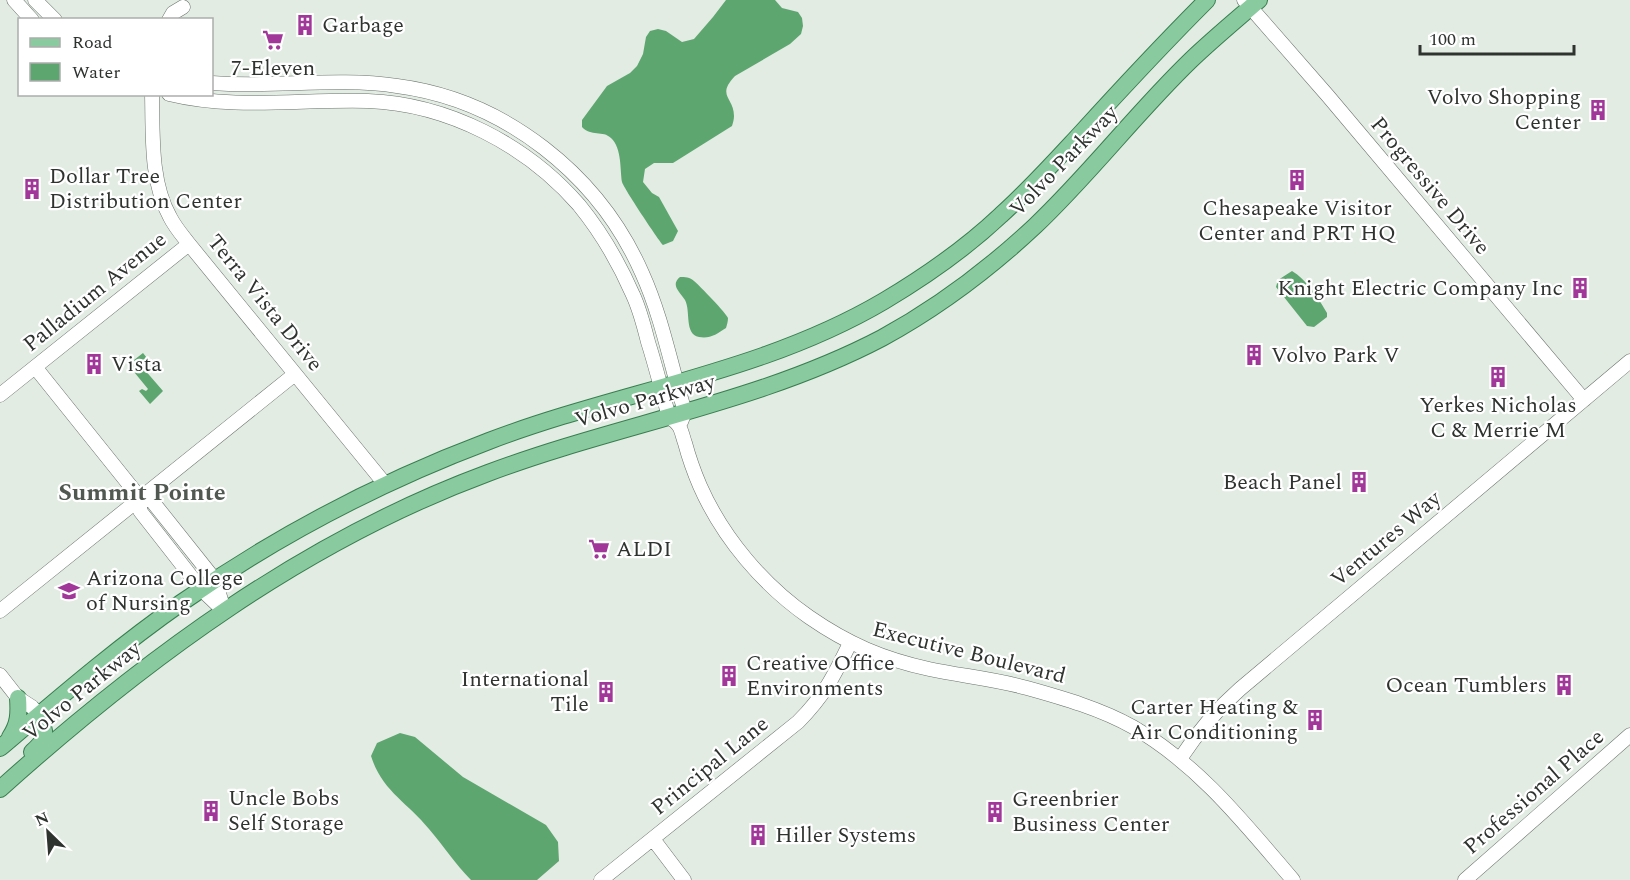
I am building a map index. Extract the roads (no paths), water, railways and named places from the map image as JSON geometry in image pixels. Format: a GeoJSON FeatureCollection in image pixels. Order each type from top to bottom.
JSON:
{"type":"FeatureCollection","features":[{"type":"Feature","properties":{"kind":"main road","name":"Volvo Parkway"},"geometry":{"type":"LineString","coordinates":[[4,744],[139,634],[215,580],[293,531],[385,484],[518,430],[779,352],[880,303],[912,284],[987,228],[1019,198],[1207,0]]}},
{"type":"Feature","properties":{"kind":"main road","name":"Volvo Parkway"},"geometry":{"type":"LineString","coordinates":[[0,789],[147,666],[224,610],[270,581],[368,526],[487,473],[594,438],[678,418],[816,369],[885,336],[949,296],[994,262],[1036,225],[1190,61],[1251,2]]}},
{"type":"Feature","properties":{"kind":"main road"},"geometry":{"type":"LineString","coordinates":[[4,744],[15,730],[19,718],[18,698]]}},
{"type":"Feature","properties":{"kind":"main road"},"geometry":{"type":"LineString","coordinates":[[0,780],[41,744],[45,734],[39,716]]}},
{"type":"Feature","properties":{"kind":"street"},"geometry":{"type":"LineString","coordinates":[[14,0],[30,18]]}},
{"type":"Feature","properties":{"kind":"street"},"geometry":{"type":"LineString","coordinates":[[35,0],[53,18]]}},
{"type":"Feature","properties":{"kind":"street","name":"Progressive Drive"},"geometry":{"type":"LineString","coordinates":[[1251,2],[1584,400]]}},
{"type":"Feature","properties":{"kind":"street"},"geometry":{"type":"LineString","coordinates":[[169,18],[183,6],[177,18]]}},
{"type":"Feature","properties":{"kind":"street"},"geometry":{"type":"LineString","coordinates":[[213,75],[248,84]]}},
{"type":"Feature","properties":{"kind":"street","name":"Executive Boulevard"},"geometry":{"type":"LineString","coordinates":[[213,83],[359,83],[415,88],[452,99],[489,114],[536,142],[566,166],[592,193],[625,239],[649,291],[669,385],[693,468],[702,489],[715,514],[741,553],[778,592],[808,616],[850,643],[893,660],[1025,687],[1096,709],[1132,726],[1180,759],[1217,793],[1293,880]]}},
{"type":"Feature","properties":{"kind":"street","name":"Terra Vista Drive"},"geometry":{"type":"LineString","coordinates":[[153,96],[153,158],[161,195],[170,218],[385,484]]}},
{"type":"Feature","properties":{"kind":"street","name":"Executive Boulevard"},"geometry":{"type":"LineString","coordinates":[[180,96],[219,103],[386,102],[450,117],[510,146],[538,166],[566,192],[602,236],[634,296],[669,385]]}},
{"type":"Feature","properties":{"kind":"street","name":"Palladium Avenue"},"geometry":{"type":"LineString","coordinates":[[0,395],[189,244]]}},
{"type":"Feature","properties":{"kind":"street","name":"Ventures Way"},"geometry":{"type":"LineString","coordinates":[[1180,759],[1195,737],[1227,700],[1630,361]]}},
{"type":"Feature","properties":{"kind":"street"},"geometry":{"type":"LineString","coordinates":[[35,367],[140,498],[152,501],[215,580],[224,610]]}},
{"type":"Feature","properties":{"kind":"street"},"geometry":{"type":"LineString","coordinates":[[0,611],[295,374]]}},
{"type":"Feature","properties":{"kind":"street"},"geometry":{"type":"LineString","coordinates":[[140,498],[140,511],[201,590],[224,610]]}},
{"type":"Feature","properties":{"kind":"street","name":"Principal Lane"},"geometry":{"type":"LineString","coordinates":[[601,880],[810,711],[830,683],[850,643]]}},
{"type":"Feature","properties":{"kind":"street"},"geometry":{"type":"LineString","coordinates":[[0,675],[18,698],[32,707],[39,716]]}},
{"type":"Feature","properties":{"kind":"street","name":"Professional Place"},"geometry":{"type":"LineString","coordinates":[[1465,880],[1630,735]]}},
{"type":"Feature","properties":{"kind":"street"},"geometry":{"type":"LineString","coordinates":[[653,839],[684,880]]}},
{"type":"Feature","properties":{"kind":"water"},"geometry":{"type":"Polygon","coordinates":[[[726,0],[775,0],[782,8],[798,12],[802,18],[801,34],[790,44],[735,76],[726,92],[733,110],[732,126],[673,163],[654,163],[645,169],[643,182],[652,193],[659,197],[678,231],[673,241],[663,245],[622,182],[619,153],[615,142],[604,134],[586,130],[582,127],[582,120],[607,86],[630,73],[637,66],[650,31],[658,29],[666,31],[682,42],[694,39],[726,0]]]}},
{"type":"Feature","properties":{"kind":"water"},"geometry":{"type":"Polygon","coordinates":[[[1292,271],[1307,284],[1327,313],[1327,317],[1314,327],[1307,326],[1276,287],[1278,280],[1292,271]]]}},
{"type":"Feature","properties":{"kind":"water"},"geometry":{"type":"Polygon","coordinates":[[[680,277],[692,280],[718,306],[728,318],[726,328],[710,337],[699,337],[691,332],[687,305],[676,286],[680,277]]]}},
{"type":"Feature","properties":{"kind":"water"},"geometry":{"type":"Polygon","coordinates":[[[143,353],[151,363],[144,369],[163,391],[150,404],[139,391],[148,389],[130,367],[135,362],[134,360],[143,353]]]}},
{"type":"Feature","properties":{"kind":"water"},"geometry":{"type":"Polygon","coordinates":[[[400,733],[415,737],[463,777],[546,825],[558,842],[559,861],[537,880],[471,880],[421,820],[388,787],[376,768],[371,756],[377,743],[400,733]]]}},
{"type":"Feature","properties":{"kind":"place","name":"Garbage"},"geometry":{"type":"Point","coordinates":[305,25]}},
{"type":"Feature","properties":{"kind":"place","name":"7-Eleven"},"geometry":{"type":"Point","coordinates":[273,40]}},
{"type":"Feature","properties":{"kind":"place","name":"Volvo Shopping Center"},"geometry":{"type":"Point","coordinates":[1598,110]}},
{"type":"Feature","properties":{"kind":"place","name":"Chesapeake Visitor Center and PRT HQ"},"geometry":{"type":"Point","coordinates":[1297,180]}},
{"type":"Feature","properties":{"kind":"place","name":"Dollar Tree Distribution Center"},"geometry":{"type":"Point","coordinates":[32,189]}},
{"type":"Feature","properties":{"kind":"place","name":"Knight Electric Company Inc"},"geometry":{"type":"Point","coordinates":[1580,288]}},
{"type":"Feature","properties":{"kind":"place","name":"Volvo Park V"},"geometry":{"type":"Point","coordinates":[1254,355]}},
{"type":"Feature","properties":{"kind":"place","name":"Vista"},"geometry":{"type":"Point","coordinates":[94,364]}},
{"type":"Feature","properties":{"kind":"place","name":"Yerkes Nicholas C & Merrie M"},"geometry":{"type":"Point","coordinates":[1498,377]}},
{"type":"Feature","properties":{"kind":"place","name":"Beach Panel"},"geometry":{"type":"Point","coordinates":[1359,482]}},
{"type":"Feature","properties":{"kind":"place","name":"ALDI"},"geometry":{"type":"Point","coordinates":[599,549]}},
{"type":"Feature","properties":{"kind":"place","name":"Arizona College of Nursing"},"geometry":{"type":"Point","coordinates":[69,591]}},
{"type":"Feature","properties":{"kind":"place","name":"Creative Office Environments"},"geometry":{"type":"Point","coordinates":[729,676]}},
{"type":"Feature","properties":{"kind":"place","name":"Ocean Tumblers"},"geometry":{"type":"Point","coordinates":[1564,685]}},
{"type":"Feature","properties":{"kind":"place","name":"International Tile"},"geometry":{"type":"Point","coordinates":[606,692]}},
{"type":"Feature","properties":{"kind":"place","name":"Carter Heating & Air Conditioning"},"geometry":{"type":"Point","coordinates":[1315,720]}},
{"type":"Feature","properties":{"kind":"place","name":"Uncle Bobs Self Storage"},"geometry":{"type":"Point","coordinates":[211,811]}},
{"type":"Feature","properties":{"kind":"place","name":"Greenbrier Business Center"},"geometry":{"type":"Point","coordinates":[995,812]}},
{"type":"Feature","properties":{"kind":"place","name":"Hiller Systems"},"geometry":{"type":"Point","coordinates":[758,835]}},
{"type":"Feature","properties":{"kind":"district","name":"Summit Pointe"},"geometry":{"type":"Point","coordinates":[142,493]}}]}
